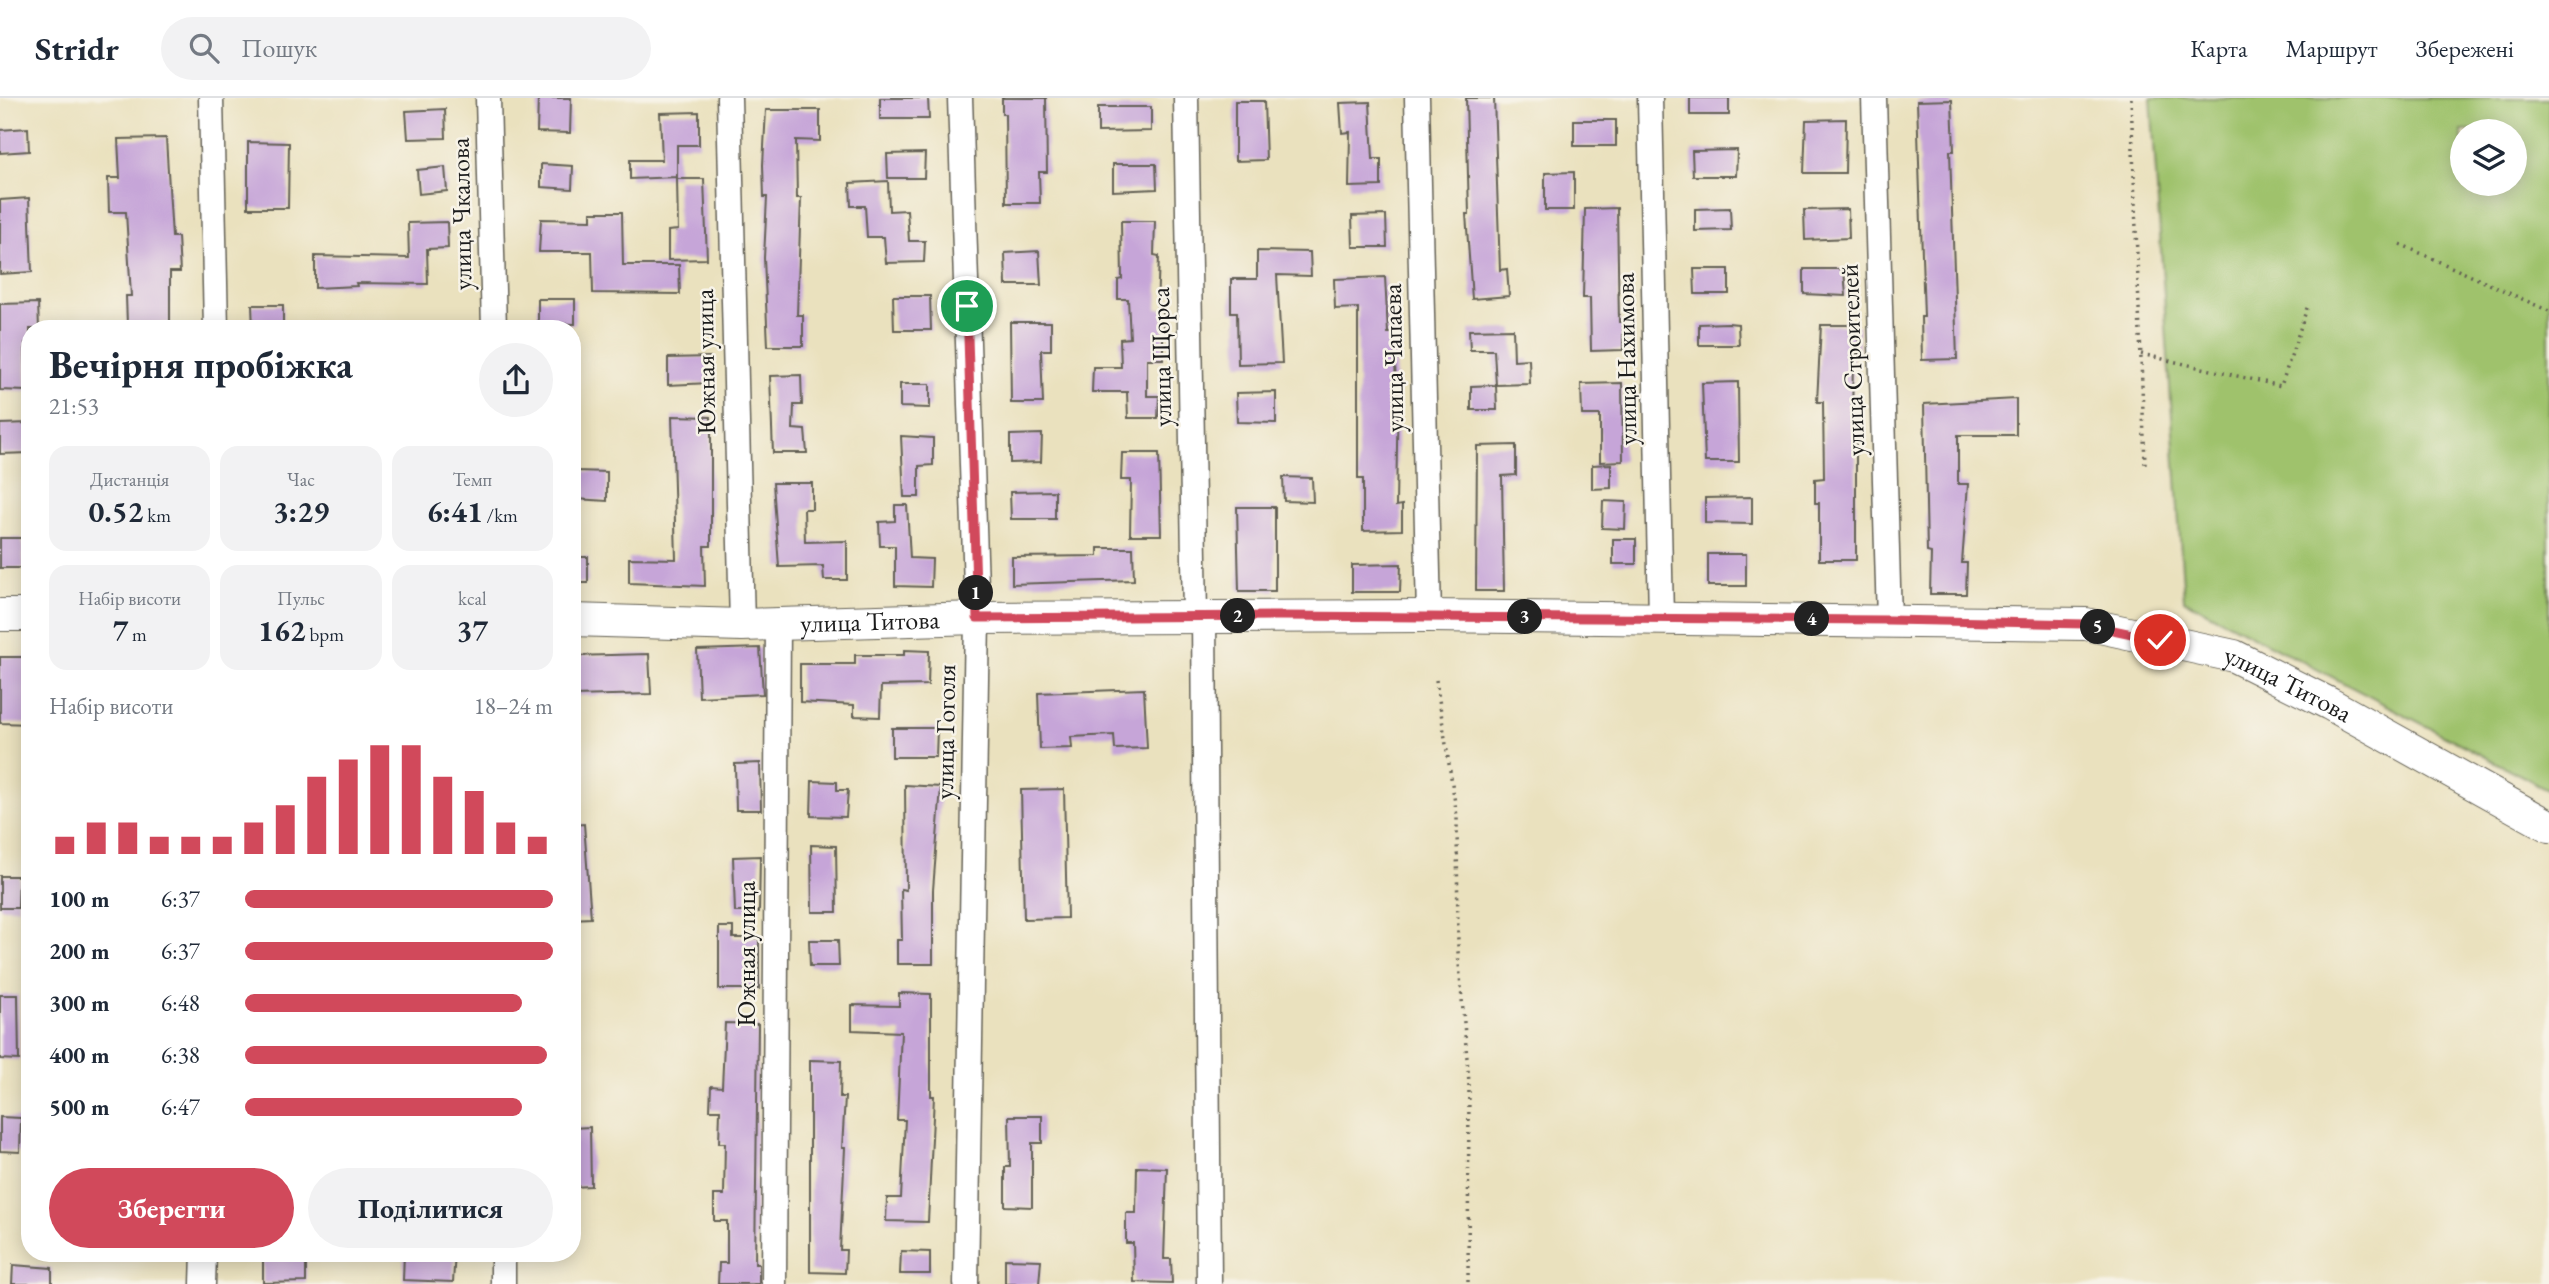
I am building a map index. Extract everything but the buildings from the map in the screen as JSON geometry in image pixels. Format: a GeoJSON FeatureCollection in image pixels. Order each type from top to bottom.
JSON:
{"type":"FeatureCollection","features":[{"type":"Feature","properties":{"kind":"main road"},"geometry":{"type":"LineString","coordinates":[[0,615],[21,615]]}},
{"type":"Feature","properties":{"kind":"main road","name":"улица Титова"},"geometry":{"type":"LineString","coordinates":[[581,620],[742,625],[977,618],[1429,616],[2085,624],[2234,656],[2330,704],[2549,826]]}},
{"type":"Feature","properties":{"kind":"street"},"geometry":{"type":"LineString","coordinates":[[211,98],[216,320]]}},
{"type":"Feature","properties":{"kind":"street","name":"улица Чкалова"},"geometry":{"type":"LineString","coordinates":[[488,98],[494,320]]}},
{"type":"Feature","properties":{"kind":"street","name":"Южная улица"},"geometry":{"type":"LineString","coordinates":[[729,98],[742,625]]}},
{"type":"Feature","properties":{"kind":"street","name":"улица Гоголя"},"geometry":{"type":"LineString","coordinates":[[960,98],[977,618],[966,1284]]}},
{"type":"Feature","properties":{"kind":"street","name":"улица Щорса"},"geometry":{"type":"LineString","coordinates":[[1186,98],[1200,616],[1209,1284]]}},
{"type":"Feature","properties":{"kind":"street","name":"улица Чапаева"},"geometry":{"type":"LineString","coordinates":[[1417,98],[1429,616]]}},
{"type":"Feature","properties":{"kind":"street","name":"улица Нахимова"},"geometry":{"type":"LineString","coordinates":[[1650,98],[1661,618]]}},
{"type":"Feature","properties":{"kind":"street","name":"улица Строителей"},"geometry":{"type":"LineString","coordinates":[[1874,98],[1889,620]]}},
{"type":"Feature","properties":{"kind":"street","name":"Южная улица"},"geometry":{"type":"LineString","coordinates":[[775,1284],[778,623]]}},
{"type":"Feature","properties":{"kind":"street"},"geometry":{"type":"LineString","coordinates":[[203,1284],[204,1262]]}},
{"type":"Feature","properties":{"kind":"street"},"geometry":{"type":"LineString","coordinates":[[503,1262],[503,1284]]}},
{"type":"Feature","properties":{"kind":"path"},"geometry":{"type":"LineString","coordinates":[[2131,98],[2145,464]]}},
{"type":"Feature","properties":{"kind":"path"},"geometry":{"type":"LineString","coordinates":[[2400,244],[2549,311]]}},
{"type":"Feature","properties":{"kind":"path"},"geometry":{"type":"LineString","coordinates":[[2141,354],[2281,386],[2308,305]]}},
{"type":"Feature","properties":{"kind":"path"},"geometry":{"type":"LineString","coordinates":[[1436,680],[1457,816],[1458,952],[1469,1082],[1468,1284]]}},
{"type":"Feature","properties":{"kind":"green space"},"geometry":{"type":"Polygon","coordinates":[[[2151,98],[2549,98],[2549,790],[2184,600],[2151,98]]]}},
{"type":"Feature","properties":{"kind":"route"},"geometry":{"type":"LineString","coordinates":[[967,306],[977,618],[1279,616],[1889,620],[2085,624],[2160,640]]}}]}
